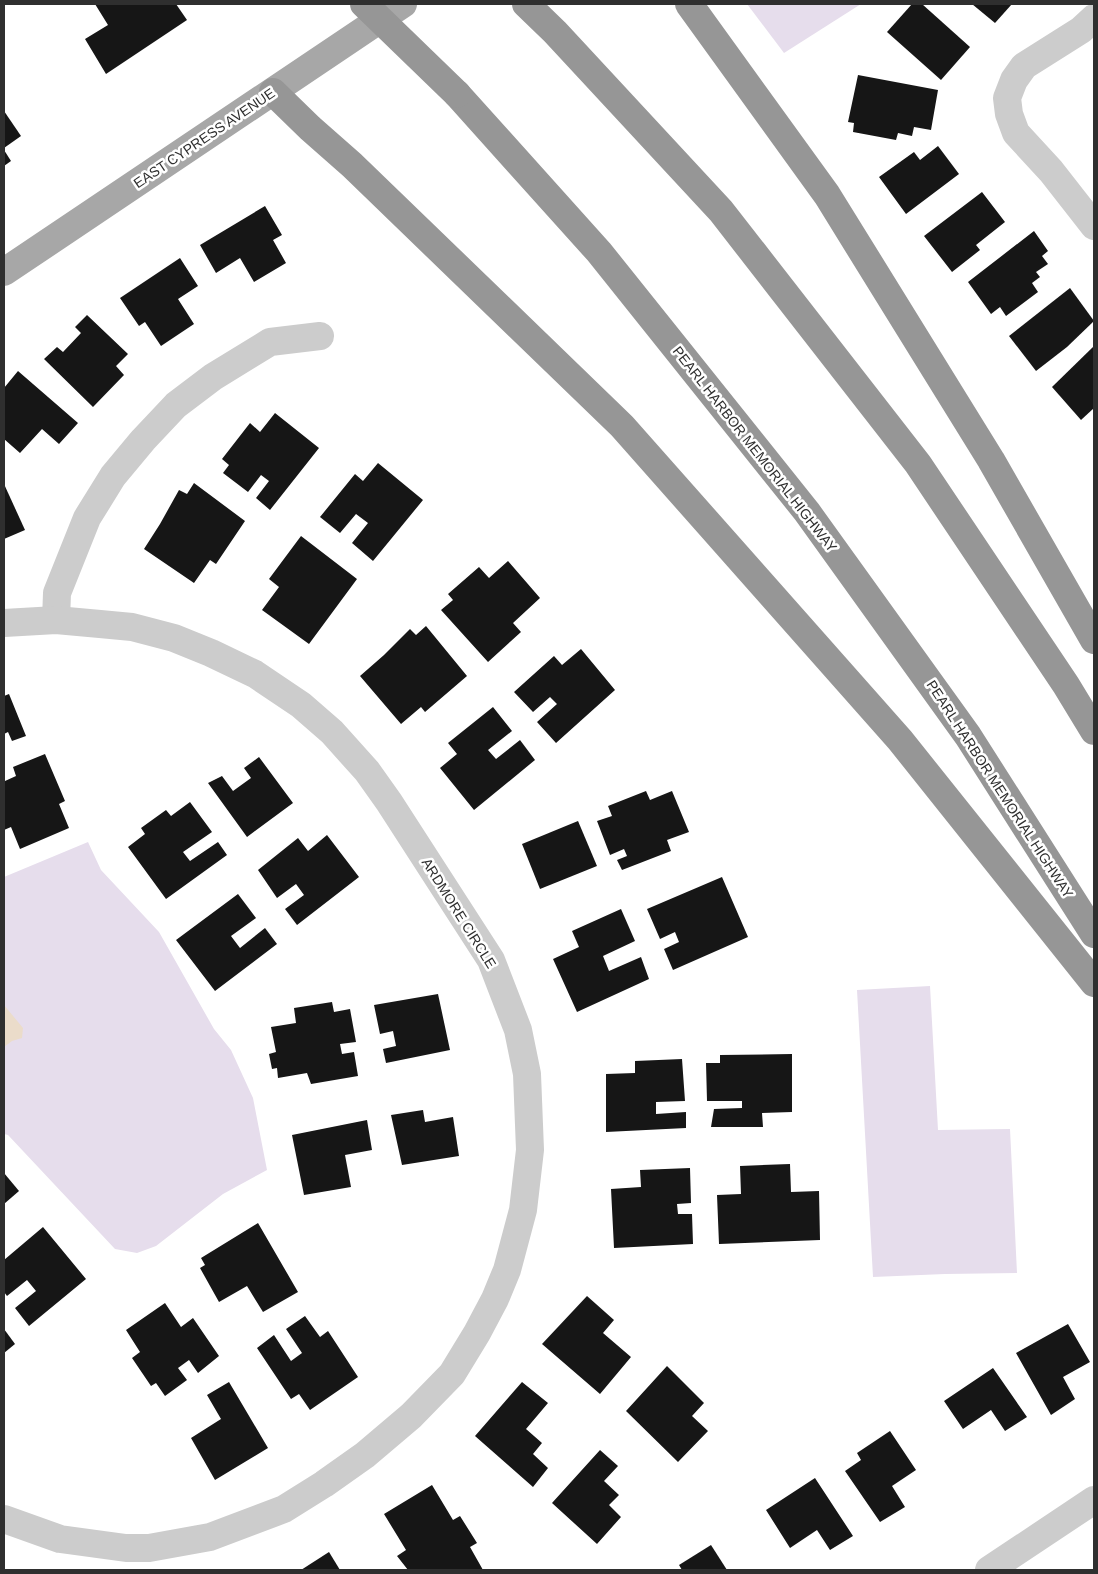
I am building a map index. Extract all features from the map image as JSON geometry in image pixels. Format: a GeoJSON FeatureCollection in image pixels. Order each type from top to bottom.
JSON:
{"type":"FeatureCollection","features":[{"type":"Feature","properties":{"kind":"highway","name":"PEARL HARBOR MEMORIAL HIGHWAY"},"geometry":{"type":"LineString","coordinates":[[364,4],[457,94],[599,252],[807,512],[968,736],[1094,934]]}},
{"type":"Feature","properties":{"kind":"highway"},"geometry":{"type":"LineString","coordinates":[[526,4],[721,211],[918,464],[1066,685],[1094,731]]}},
{"type":"Feature","properties":{"kind":"highway"},"geometry":{"type":"LineString","coordinates":[[689,4],[827,195],[991,460],[1094,640]]}},
{"type":"Feature","properties":{"kind":"highway"},"geometry":{"type":"LineString","coordinates":[[273,92],[352,165],[622,426],[900,740],[1094,983]]}},
{"type":"Feature","properties":{"kind":"main road","name":"EAST CYPRESS AVENUE"},"geometry":{"type":"LineString","coordinates":[[4,272],[403,4]]}},
{"type":"Feature","properties":{"kind":"street"},"geometry":{"type":"LineString","coordinates":[[1094,18],[1082,30],[1024,66],[1014,80],[1007,98],[1009,114],[1016,133],[1051,170],[1094,226]]}},
{"type":"Feature","properties":{"kind":"street"},"geometry":{"type":"LineString","coordinates":[[56,620],[57,593],[87,518],[113,476],[144,440],[183,400],[213,377],[270,342],[320,336]]}},
{"type":"Feature","properties":{"kind":"street","name":"ARDMORE CIRCLE"},"geometry":{"type":"LineString","coordinates":[[4,623],[56,620],[132,627],[174,638],[255,674],[301,705],[332,732],[367,771],[494,968],[518,1030],[527,1074],[530,1150],[522,1210],[506,1270],[495,1299],[452,1374],[411,1416],[365,1455],[324,1484],[284,1509],[210,1537],[149,1548],[126,1548],[60,1540],[4,1519]]}},
{"type":"Feature","properties":{"kind":"street"},"geometry":{"type":"LineString","coordinates":[[989,1570],[1094,1500]]}},
{"type":"Feature","properties":{"kind":"shaded area"},"geometry":{"type":"Polygon","coordinates":[[[747,4],[861,4],[784,53],[747,4]]]}},
{"type":"Feature","properties":{"kind":"shaded area"},"geometry":{"type":"Polygon","coordinates":[[[88,842],[101,870],[159,932],[214,1029],[231,1050],[253,1098],[267,1170],[223,1194],[156,1246],[137,1253],[115,1249],[8,1135],[4,1134],[4,877],[88,842]]]}},
{"type":"Feature","properties":{"kind":"shaded area"},"geometry":{"type":"Polygon","coordinates":[[[930,986],[938,1130],[1010,1129],[1017,1273],[873,1277],[857,990],[930,986]]]}},
{"type":"Feature","properties":{"kind":"shaded area"},"geometry":{"type":"Polygon","coordinates":[[[4,1005],[23,1028],[22,1038],[12,1041],[4,1047],[4,1005]]]}},
{"type":"Feature","properties":{"kind":"building"},"geometry":{"type":"Polygon","coordinates":[[[95,4],[176,4],[187,20],[106,74],[85,39],[108,25],[95,4]]]}},
{"type":"Feature","properties":{"kind":"building"},"geometry":{"type":"Polygon","coordinates":[[[912,4],[922,4],[970,47],[941,80],[887,32],[912,4]]]}},
{"type":"Feature","properties":{"kind":"building"},"geometry":{"type":"Polygon","coordinates":[[[972,4],[1012,4],[995,23],[972,4]]]}},
{"type":"Feature","properties":{"kind":"building"},"geometry":{"type":"Polygon","coordinates":[[[858,75],[938,90],[931,130],[914,127],[912,136],[898,133],[896,140],[853,132],[854,123],[848,122],[858,75]]]}},
{"type":"Feature","properties":{"kind":"building"},"geometry":{"type":"Polygon","coordinates":[[[4,111],[21,136],[4,148],[4,111]]]}},
{"type":"Feature","properties":{"kind":"building"},"geometry":{"type":"Polygon","coordinates":[[[938,146],[959,174],[906,214],[879,177],[914,152],[920,160],[938,146]]]}},
{"type":"Feature","properties":{"kind":"building"},"geometry":{"type":"Polygon","coordinates":[[[4,150],[11,161],[4,166],[4,150]]]}},
{"type":"Feature","properties":{"kind":"building"},"geometry":{"type":"Polygon","coordinates":[[[982,192],[1005,222],[976,245],[980,250],[952,272],[924,236],[982,192]]]}},
{"type":"Feature","properties":{"kind":"building"},"geometry":{"type":"Polygon","coordinates":[[[265,206],[282,235],[273,240],[286,263],[254,282],[240,258],[216,273],[200,245],[265,206]]]}},
{"type":"Feature","properties":{"kind":"building"},"geometry":{"type":"Polygon","coordinates":[[[1034,231],[1048,251],[1042,256],[1048,264],[1036,272],[1040,277],[1032,283],[1038,292],[1006,316],[1000,307],[991,314],[968,282],[1034,231]]]}},
{"type":"Feature","properties":{"kind":"building"},"geometry":{"type":"Polygon","coordinates":[[[180,258],[198,286],[178,299],[194,324],[161,346],[145,322],[139,326],[120,298],[180,258]]]}},
{"type":"Feature","properties":{"kind":"building"},"geometry":{"type":"Polygon","coordinates":[[[1070,288],[1094,321],[1067,347],[1036,371],[1009,336],[1070,288]]]}},
{"type":"Feature","properties":{"kind":"building"},"geometry":{"type":"Polygon","coordinates":[[[87,315],[128,354],[116,366],[124,375],[93,407],[44,359],[57,347],[63,352],[81,333],[75,327],[87,315]]]}},
{"type":"Feature","properties":{"kind":"building"},"geometry":{"type":"Polygon","coordinates":[[[1094,346],[1094,408],[1081,420],[1052,387],[1094,346]]]}},
{"type":"Feature","properties":{"kind":"building"},"geometry":{"type":"Polygon","coordinates":[[[18,371],[78,423],[59,444],[42,429],[20,453],[4,439],[4,388],[18,371]]]}},
{"type":"Feature","properties":{"kind":"building"},"geometry":{"type":"Polygon","coordinates":[[[275,413],[319,448],[270,510],[256,498],[269,481],[261,475],[248,492],[223,473],[229,465],[222,459],[250,423],[260,432],[275,413]]]}},
{"type":"Feature","properties":{"kind":"building"},"geometry":{"type":"Polygon","coordinates":[[[378,463],[423,500],[373,561],[352,543],[368,523],[356,514],[340,533],[320,517],[355,474],[363,481],[378,463]]]}},
{"type":"Feature","properties":{"kind":"building"},"geometry":{"type":"Polygon","coordinates":[[[194,483],[245,521],[216,564],[210,560],[194,583],[144,549],[179,490],[187,494],[194,483]]]}},
{"type":"Feature","properties":{"kind":"building"},"geometry":{"type":"Polygon","coordinates":[[[4,484],[25,530],[4,539],[4,484]]]}},
{"type":"Feature","properties":{"kind":"building"},"geometry":{"type":"Polygon","coordinates":[[[301,536],[357,579],[309,644],[262,610],[279,587],[269,579],[301,536]]]}},
{"type":"Feature","properties":{"kind":"building"},"geometry":{"type":"Polygon","coordinates":[[[508,561],[540,598],[513,623],[521,632],[488,662],[441,610],[453,600],[448,594],[479,567],[489,578],[508,561]]]}},
{"type":"Feature","properties":{"kind":"building"},"geometry":{"type":"Polygon","coordinates":[[[426,626],[467,676],[425,712],[421,707],[401,724],[360,676],[410,629],[416,635],[426,626]]]}},
{"type":"Feature","properties":{"kind":"building"},"geometry":{"type":"Polygon","coordinates":[[[581,649],[615,690],[556,743],[537,722],[557,704],[550,697],[533,712],[514,692],[554,656],[562,665],[581,649]]]}},
{"type":"Feature","properties":{"kind":"building"},"geometry":{"type":"Polygon","coordinates":[[[9,694],[26,736],[12,741],[8,732],[4,734],[4,696],[9,694]]]}},
{"type":"Feature","properties":{"kind":"building"},"geometry":{"type":"Polygon","coordinates":[[[493,707],[512,731],[488,750],[496,759],[520,740],[535,760],[474,810],[440,768],[457,754],[448,743],[493,707]]]}},
{"type":"Feature","properties":{"kind":"building"},"geometry":{"type":"Polygon","coordinates":[[[45,754],[65,801],[59,804],[69,828],[20,849],[11,827],[4,830],[4,777],[5,781],[16,776],[13,767],[45,754]]]}},
{"type":"Feature","properties":{"kind":"building"},"geometry":{"type":"Polygon","coordinates":[[[259,757],[293,803],[247,837],[208,783],[222,776],[233,791],[251,778],[244,768],[259,757]]]}},
{"type":"Feature","properties":{"kind":"building"},"geometry":{"type":"Polygon","coordinates":[[[646,791],[650,800],[672,791],[689,832],[667,840],[671,851],[622,870],[617,860],[627,856],[624,849],[610,855],[597,821],[612,816],[608,806],[646,791]]]}},
{"type":"Feature","properties":{"kind":"building"},"geometry":{"type":"Polygon","coordinates":[[[190,802],[212,832],[183,852],[190,861],[218,842],[227,855],[166,899],[128,847],[145,834],[141,828],[166,810],[171,816],[190,802]]]}},
{"type":"Feature","properties":{"kind":"building"},"geometry":{"type":"Polygon","coordinates":[[[578,821],[597,866],[540,889],[522,844],[578,821]]]}},
{"type":"Feature","properties":{"kind":"building"},"geometry":{"type":"Polygon","coordinates":[[[327,835],[359,877],[297,925],[285,909],[304,895],[296,884],[277,898],[258,870],[298,838],[308,851],[327,835]]]}},
{"type":"Feature","properties":{"kind":"building"},"geometry":{"type":"Polygon","coordinates":[[[722,877],[748,937],[673,970],[664,949],[679,942],[675,932],[660,939],[647,909],[722,877]]]}},
{"type":"Feature","properties":{"kind":"building"},"geometry":{"type":"Polygon","coordinates":[[[238,894],[256,918],[231,936],[240,948],[265,928],[277,944],[215,991],[176,940],[238,894]]]}},
{"type":"Feature","properties":{"kind":"building"},"geometry":{"type":"Polygon","coordinates":[[[621,909],[635,941],[603,956],[609,971],[641,957],[649,979],[577,1012],[553,959],[579,947],[572,931],[621,909]]]}},
{"type":"Feature","properties":{"kind":"building"},"geometry":{"type":"Polygon","coordinates":[[[438,994],[450,1050],[386,1063],[383,1049],[396,1046],[393,1031],[380,1034],[374,1005],[438,994]]]}},
{"type":"Feature","properties":{"kind":"building"},"geometry":{"type":"Polygon","coordinates":[[[332,1002],[334,1012],[350,1009],[356,1042],[340,1044],[342,1054],[354,1052],[358,1076],[311,1084],[307,1073],[278,1078],[277,1068],[272,1069],[269,1054],[276,1052],[271,1027],[296,1023],[294,1008],[332,1002]]]}},
{"type":"Feature","properties":{"kind":"building"},"geometry":{"type":"Polygon","coordinates":[[[792,1054],[792,1112],[762,1113],[763,1127],[711,1127],[714,1109],[742,1108],[742,1101],[707,1101],[706,1063],[720,1063],[720,1055],[792,1054]]]}},
{"type":"Feature","properties":{"kind":"building"},"geometry":{"type":"Polygon","coordinates":[[[682,1059],[685,1101],[656,1102],[656,1114],[686,1112],[686,1128],[606,1132],[606,1074],[635,1073],[635,1061],[682,1059]]]}},
{"type":"Feature","properties":{"kind":"building"},"geometry":{"type":"Polygon","coordinates":[[[423,1110],[425,1122],[453,1117],[459,1156],[402,1165],[391,1115],[423,1110]]]}},
{"type":"Feature","properties":{"kind":"building"},"geometry":{"type":"Polygon","coordinates":[[[367,1120],[372,1150],[345,1155],[351,1187],[304,1195],[292,1135],[367,1120]]]}},
{"type":"Feature","properties":{"kind":"building"},"geometry":{"type":"Polygon","coordinates":[[[790,1164],[791,1192],[819,1191],[820,1240],[719,1244],[717,1195],[741,1194],[740,1166],[790,1164]]]}},
{"type":"Feature","properties":{"kind":"building"},"geometry":{"type":"Polygon","coordinates":[[[690,1168],[691,1203],[677,1204],[678,1214],[692,1214],[693,1244],[614,1248],[611,1189],[641,1187],[640,1170],[690,1168]]]}},
{"type":"Feature","properties":{"kind":"building"},"geometry":{"type":"Polygon","coordinates":[[[4,1173],[19,1191],[4,1204],[4,1173]]]}},
{"type":"Feature","properties":{"kind":"building"},"geometry":{"type":"Polygon","coordinates":[[[258,1223],[298,1292],[263,1312],[247,1286],[219,1302],[200,1268],[205,1265],[201,1258],[258,1223]]]}},
{"type":"Feature","properties":{"kind":"building"},"geometry":{"type":"Polygon","coordinates":[[[43,1227],[86,1279],[29,1326],[15,1308],[36,1291],[27,1280],[7,1296],[4,1292],[4,1260],[43,1227]]]}},
{"type":"Feature","properties":{"kind":"building"},"geometry":{"type":"Polygon","coordinates":[[[587,1296],[614,1320],[603,1333],[631,1357],[600,1394],[542,1344],[587,1296]]]}},
{"type":"Feature","properties":{"kind":"building"},"geometry":{"type":"Polygon","coordinates":[[[165,1303],[181,1327],[193,1318],[219,1356],[198,1373],[189,1360],[178,1368],[187,1380],[165,1396],[156,1383],[151,1386],[132,1358],[140,1352],[126,1330],[165,1303]]]}},
{"type":"Feature","properties":{"kind":"building"},"geometry":{"type":"Polygon","coordinates":[[[305,1316],[320,1337],[328,1331],[358,1377],[310,1410],[299,1394],[291,1399],[257,1348],[274,1335],[291,1361],[302,1353],[286,1329],[305,1316]]]}},
{"type":"Feature","properties":{"kind":"building"},"geometry":{"type":"Polygon","coordinates":[[[1068,1324],[1090,1362],[1063,1377],[1075,1399],[1051,1415],[1016,1353],[1068,1324]]]}},
{"type":"Feature","properties":{"kind":"building"},"geometry":{"type":"Polygon","coordinates":[[[4,1329],[15,1344],[4,1353],[4,1329]]]}},
{"type":"Feature","properties":{"kind":"building"},"geometry":{"type":"Polygon","coordinates":[[[667,1366],[704,1403],[692,1416],[708,1431],[678,1462],[626,1411],[667,1366]]]}},
{"type":"Feature","properties":{"kind":"building"},"geometry":{"type":"Polygon","coordinates":[[[993,1368],[1027,1417],[1005,1431],[991,1410],[963,1429],[944,1401],[993,1368]]]}},
{"type":"Feature","properties":{"kind":"building"},"geometry":{"type":"Polygon","coordinates":[[[229,1382],[268,1448],[215,1480],[191,1438],[221,1419],[207,1395],[229,1382]]]}},
{"type":"Feature","properties":{"kind":"building"},"geometry":{"type":"Polygon","coordinates":[[[522,1382],[548,1403],[526,1429],[542,1443],[533,1454],[548,1468],[533,1487],[475,1436],[522,1382]]]}},
{"type":"Feature","properties":{"kind":"building"},"geometry":{"type":"Polygon","coordinates":[[[890,1431],[916,1470],[892,1486],[905,1507],[880,1522],[845,1471],[861,1460],[857,1453],[890,1431]]]}},
{"type":"Feature","properties":{"kind":"building"},"geometry":{"type":"Polygon","coordinates":[[[600,1450],[618,1466],[604,1481],[619,1495],[609,1505],[621,1517],[597,1544],[552,1503],[600,1450]]]}},
{"type":"Feature","properties":{"kind":"building"},"geometry":{"type":"Polygon","coordinates":[[[815,1478],[853,1536],[830,1550],[817,1530],[790,1548],[766,1510],[815,1478]]]}},
{"type":"Feature","properties":{"kind":"building"},"geometry":{"type":"Polygon","coordinates":[[[432,1485],[453,1520],[460,1516],[477,1543],[470,1547],[483,1570],[408,1570],[397,1556],[406,1550],[384,1514],[432,1485]]]}},
{"type":"Feature","properties":{"kind":"building"},"geometry":{"type":"Polygon","coordinates":[[[711,1545],[727,1570],[682,1570],[679,1565],[711,1545]]]}},
{"type":"Feature","properties":{"kind":"building"},"geometry":{"type":"Polygon","coordinates":[[[329,1552],[340,1570],[301,1570],[329,1552]]]}}]}
